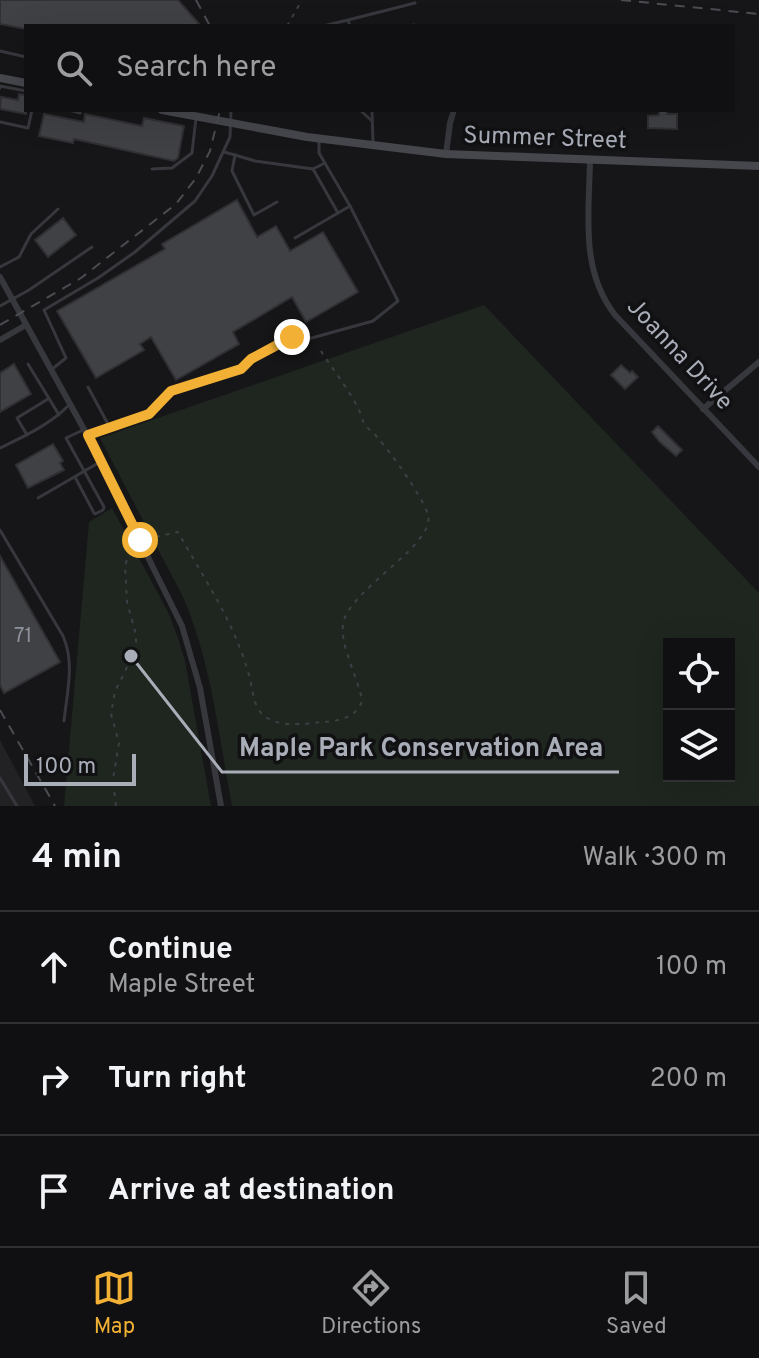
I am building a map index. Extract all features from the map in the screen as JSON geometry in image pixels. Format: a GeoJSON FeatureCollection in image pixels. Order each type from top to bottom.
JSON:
{"type":"FeatureCollection","features":[{"type":"Feature","properties":{"kind":"main road"},"geometry":{"type":"LineString","coordinates":[[0,78],[24,83]]}},
{"type":"Feature","properties":{"kind":"main road","name":"Summer Street"},"geometry":{"type":"LineString","coordinates":[[172,112],[330,141],[446,154],[759,166]]}},
{"type":"Feature","properties":{"kind":"street"},"geometry":{"type":"LineString","coordinates":[[446,154],[453,112]]}},
{"type":"Feature","properties":{"kind":"street","name":"Joanna Drive"},"geometry":{"type":"LineString","coordinates":[[590,161],[589,244],[599,291],[615,315],[759,467]]}},
{"type":"Feature","properties":{"kind":"street"},"geometry":{"type":"LineString","coordinates":[[0,277],[102,461],[174,608],[200,688],[221,806]]}},
{"type":"Feature","properties":{"kind":"street"},"geometry":{"type":"LineString","coordinates":[[0,340],[26,325]]}},
{"type":"Feature","properties":{"kind":"street"},"geometry":{"type":"LineString","coordinates":[[703,409],[759,362]]}},
{"type":"Feature","properties":{"kind":"lane"},"geometry":{"type":"LineString","coordinates":[[331,24],[415,3]]}},
{"type":"Feature","properties":{"kind":"lane"},"geometry":{"type":"LineString","coordinates":[[348,20],[349,24]]}},
{"type":"Feature","properties":{"kind":"lane"},"geometry":{"type":"LineString","coordinates":[[0,51],[24,57]]}},
{"type":"Feature","properties":{"kind":"lane"},"geometry":{"type":"LineString","coordinates":[[0,88],[24,91]]}},
{"type":"Feature","properties":{"kind":"lane"},"geometry":{"type":"LineString","coordinates":[[0,122],[28,128],[32,112]]}},
{"type":"Feature","properties":{"kind":"lane"},"geometry":{"type":"LineString","coordinates":[[210,112],[211,120]]}},
{"type":"Feature","properties":{"kind":"lane"},"geometry":{"type":"LineString","coordinates":[[51,370],[66,358],[44,310],[135,252],[195,201],[224,152],[230,137],[231,112]]}},
{"type":"Feature","properties":{"kind":"lane"},"geometry":{"type":"LineString","coordinates":[[362,112],[373,122]]}},
{"type":"Feature","properties":{"kind":"lane"},"geometry":{"type":"LineString","coordinates":[[372,112],[373,147]]}},
{"type":"Feature","properties":{"kind":"lane"},"geometry":{"type":"LineString","coordinates":[[152,169],[172,168],[192,153],[196,117]]}},
{"type":"Feature","properties":{"kind":"lane"},"geometry":{"type":"LineString","coordinates":[[75,477],[97,514],[104,507],[66,438],[149,414],[171,391],[241,369],[251,359],[292,337],[308,339],[373,321],[398,301],[319,153],[319,139]]}},
{"type":"Feature","properties":{"kind":"lane"},"geometry":{"type":"LineString","coordinates":[[224,152],[255,161],[313,169],[325,163]]}},
{"type":"Feature","properties":{"kind":"lane"},"geometry":{"type":"LineString","coordinates":[[235,155],[232,171],[254,215],[277,202]]}},
{"type":"Feature","properties":{"kind":"lane"},"geometry":{"type":"LineString","coordinates":[[313,169],[338,213]]}},
{"type":"Feature","properties":{"kind":"lane"},"geometry":{"type":"LineString","coordinates":[[295,238],[350,206]]}},
{"type":"Feature","properties":{"kind":"lane"},"geometry":{"type":"LineString","coordinates":[[0,267],[19,257],[31,234],[58,209]]}},
{"type":"Feature","properties":{"kind":"lane"},"geometry":{"type":"LineString","coordinates":[[0,306],[92,247]]}},
{"type":"Feature","properties":{"kind":"lane"},"geometry":{"type":"LineString","coordinates":[[28,364],[59,415]]}},
{"type":"Feature","properties":{"kind":"lane"},"geometry":{"type":"LineString","coordinates":[[88,387],[110,427]]}},
{"type":"Feature","properties":{"kind":"lane"},"geometry":{"type":"LineString","coordinates":[[27,435],[17,418],[49,398]]}},
{"type":"Feature","properties":{"kind":"lane"},"geometry":{"type":"LineString","coordinates":[[0,448],[59,415],[70,404]]}},
{"type":"Feature","properties":{"kind":"lane"},"geometry":{"type":"LineString","coordinates":[[38,498],[102,461]]}},
{"type":"Feature","properties":{"kind":"lane"},"geometry":{"type":"LineString","coordinates":[[0,530],[68,647],[70,666],[64,721]]}},
{"type":"Feature","properties":{"kind":"lane"},"geometry":{"type":"LineString","coordinates":[[0,778],[17,806]]}},
{"type":"Feature","properties":{"kind":"path"},"geometry":{"type":"LineString","coordinates":[[288,24],[302,0]]}},
{"type":"Feature","properties":{"kind":"path"},"geometry":{"type":"LineString","coordinates":[[116,806],[113,779],[119,743],[111,714],[112,701],[136,642],[127,602],[125,566],[140,540],[178,532],[238,643],[253,696],[264,716],[296,724],[331,722],[359,710],[362,701],[345,641],[345,617],[361,595],[396,564],[424,532],[428,516],[412,486],[363,421],[358,408],[321,351]]}},
{"type":"Feature","properties":{"kind":"shaded area"},"geometry":{"type":"Polygon","coordinates":[[[484,305],[759,593],[759,806],[232,806],[201,647],[183,597],[100,438],[484,305]]]}},
{"type":"Feature","properties":{"kind":"shaded area"},"geometry":{"type":"Polygon","coordinates":[[[112,508],[168,612],[178,638],[185,661],[211,806],[64,806],[89,522],[112,508]]]}},
{"type":"Feature","properties":{"kind":"shaded area"},"geometry":{"type":"Polygon","coordinates":[[[0,740],[35,806],[0,806],[0,740]]]}},
{"type":"Feature","properties":{"kind":"building"},"geometry":{"type":"Polygon","coordinates":[[[0,0],[178,0],[199,24],[24,24],[24,29],[0,24],[0,0]]]}},
{"type":"Feature","properties":{"kind":"building"},"geometry":{"type":"Polygon","coordinates":[[[19,94],[24,95],[26,114],[0,109],[1,97],[18,100],[19,94]]]}},
{"type":"Feature","properties":{"kind":"building"},"geometry":{"type":"Polygon","coordinates":[[[659,112],[677,114],[677,129],[648,128],[648,116],[659,115],[659,112]]]}},
{"type":"Feature","properties":{"kind":"building"},"geometry":{"type":"Polygon","coordinates":[[[44,114],[84,122],[85,114],[142,126],[144,118],[184,126],[178,158],[174,161],[74,139],[73,143],[39,136],[44,114]]]}},
{"type":"Feature","properties":{"kind":"building"},"geometry":{"type":"Polygon","coordinates":[[[237,200],[257,237],[276,226],[290,251],[323,232],[358,292],[306,322],[292,297],[233,332],[239,344],[176,380],[151,337],[140,344],[144,350],[96,378],[57,311],[165,249],[162,244],[237,200]]]}},
{"type":"Feature","properties":{"kind":"building"},"geometry":{"type":"Polygon","coordinates":[[[63,218],[76,235],[48,257],[35,240],[63,218]]]}},
{"type":"Feature","properties":{"kind":"building"},"geometry":{"type":"Polygon","coordinates":[[[14,364],[31,394],[0,412],[0,373],[14,364]]]}},
{"type":"Feature","properties":{"kind":"building"},"geometry":{"type":"Polygon","coordinates":[[[621,365],[638,377],[625,389],[611,375],[621,365]]]}},
{"type":"Feature","properties":{"kind":"building"},"geometry":{"type":"Polygon","coordinates":[[[658,426],[682,450],[676,456],[652,432],[658,426]]]}},
{"type":"Feature","properties":{"kind":"building"},"geometry":{"type":"Polygon","coordinates":[[[53,444],[63,461],[60,463],[64,470],[28,488],[16,465],[53,444]]]}},
{"type":"Feature","properties":{"kind":"building"},"geometry":{"type":"Polygon","coordinates":[[[0,556],[60,662],[4,693],[0,685],[0,556]]]}},
{"type":"Feature","properties":{"kind":"railway"},"geometry":{"type":"LineString","coordinates":[[196,0],[209,24]]}},
{"type":"Feature","properties":{"kind":"railway"},"geometry":{"type":"LineString","coordinates":[[621,0],[759,14]]}},
{"type":"Feature","properties":{"kind":"railway"},"geometry":{"type":"LineString","coordinates":[[0,325],[81,278],[176,204],[196,178],[210,151],[220,112]]}},
{"type":"Feature","properties":{"kind":"railway"},"geometry":{"type":"LineString","coordinates":[[0,710],[55,806]]}},
{"type":"Feature","properties":{"kind":"place","name":"Maple Park Conservation Area"},"geometry":{"type":"Point","coordinates":[131,656]}},
{"type":"Feature","properties":{"kind":"route"},"geometry":{"type":"LineString","coordinates":[[140,540],[88,435],[149,414],[171,391],[241,369],[251,359],[292,337]]}}]}
